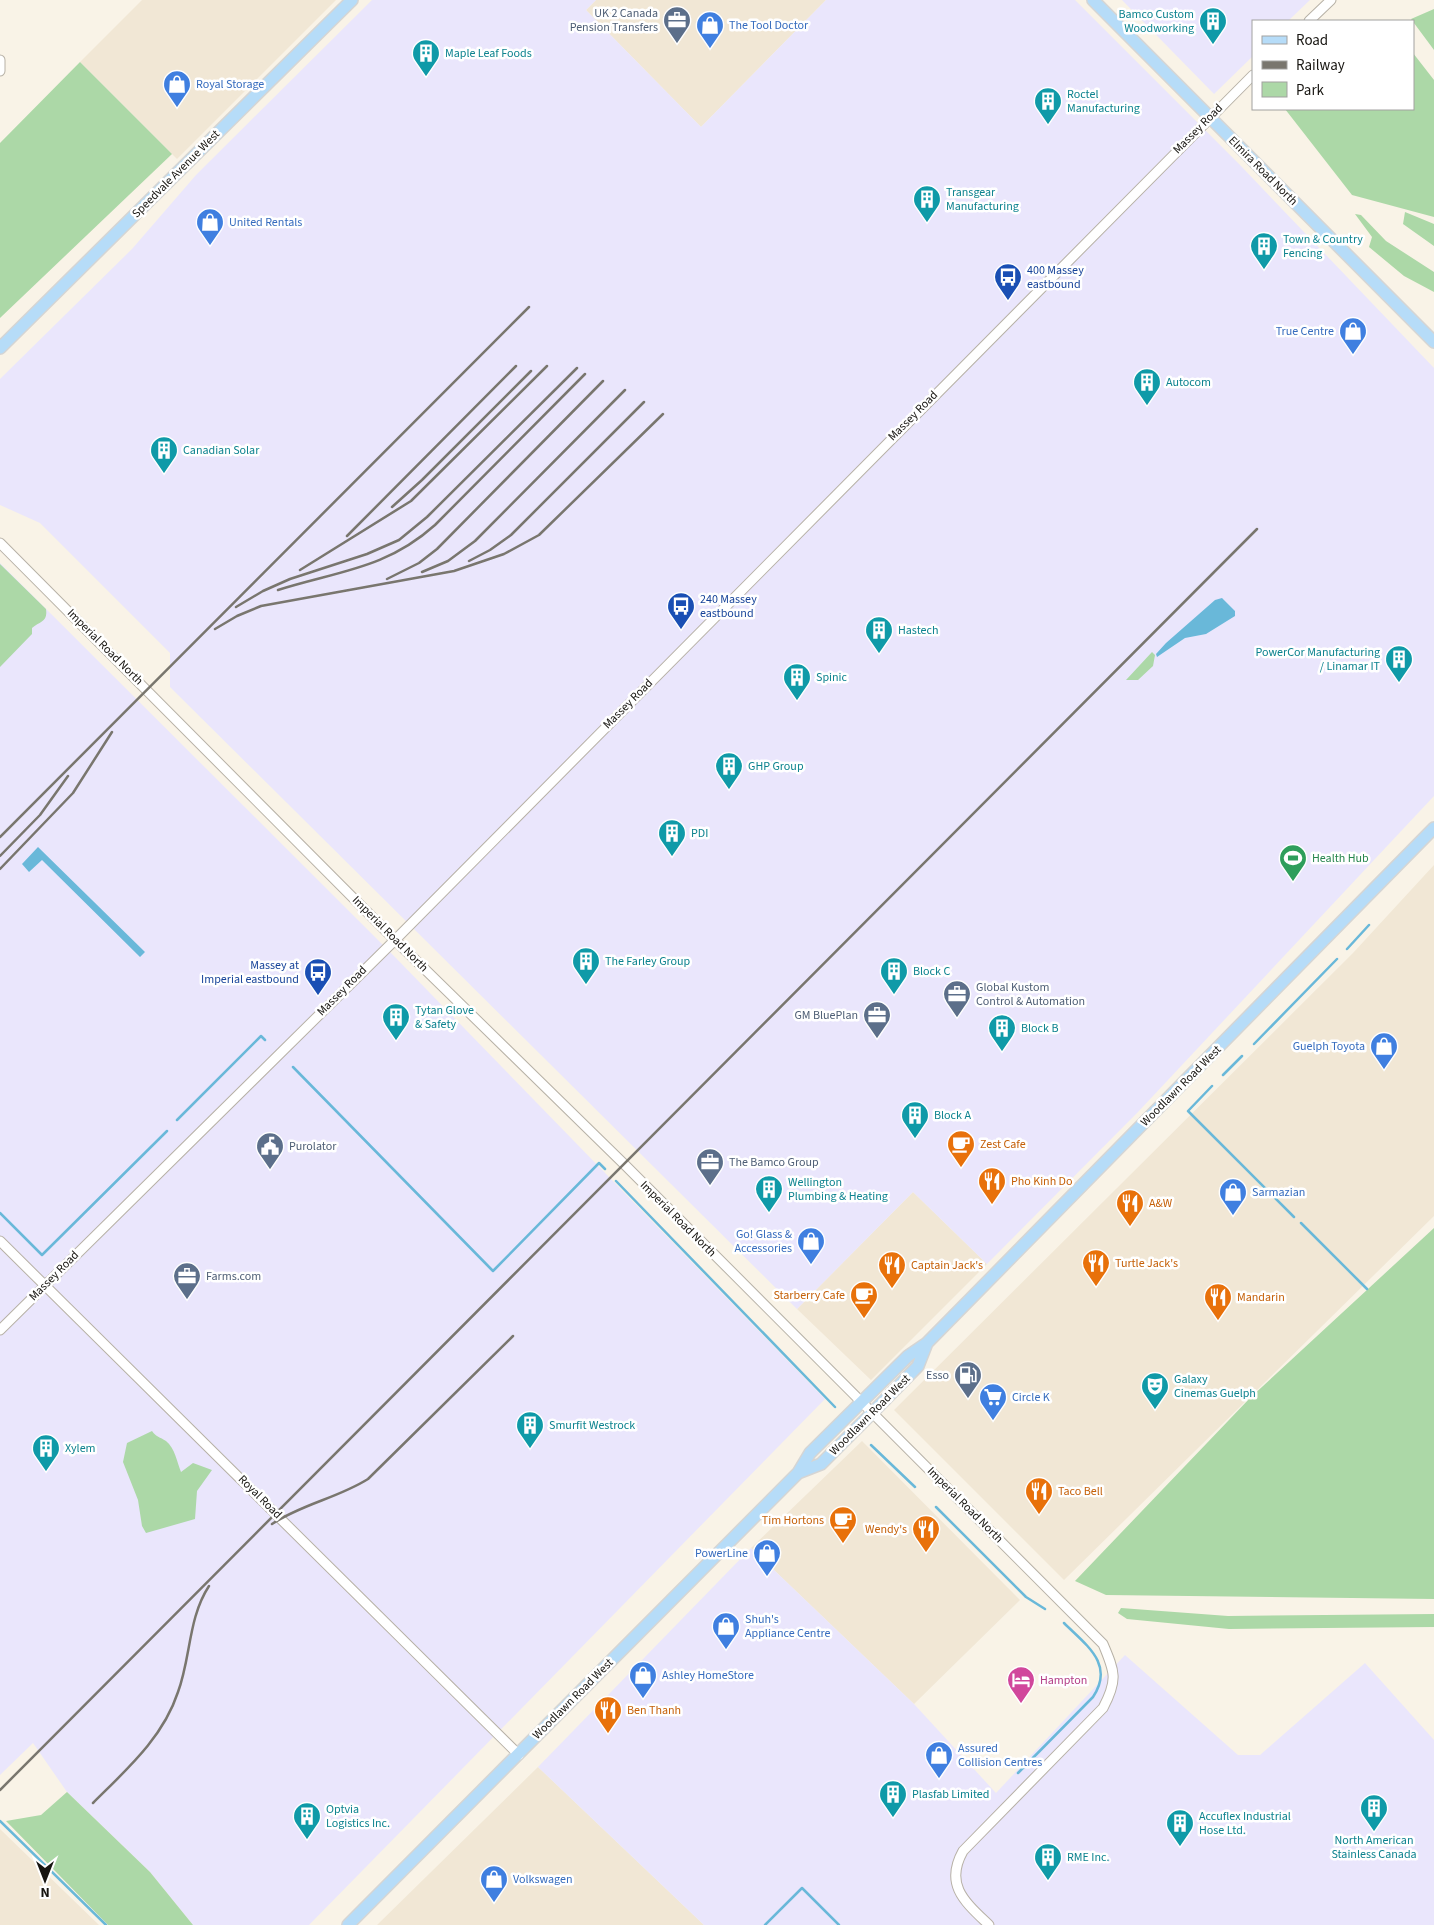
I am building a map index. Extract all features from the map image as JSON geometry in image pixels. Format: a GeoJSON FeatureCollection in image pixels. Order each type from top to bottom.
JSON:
{"type":"FeatureCollection","features":[{"type":"Feature","properties":{"kind":"main road","name":"Speedvale Avenue West"},"geometry":{"type":"LineString","coordinates":[[0,348],[352,0]]}},
{"type":"Feature","properties":{"kind":"main road","name":"Elmira Road North"},"geometry":{"type":"LineString","coordinates":[[1093,0],[1434,342]]}},
{"type":"Feature","properties":{"kind":"main road","name":"Woodlawn Road West"},"geometry":{"type":"LineString","coordinates":[[348,1925],[798,1473],[810,1453],[908,1356],[927,1343],[1434,828]]}},
{"type":"Feature","properties":{"kind":"main road","name":"Woodlawn Road West"},"geometry":{"type":"LineString","coordinates":[[798,1473],[822,1464],[918,1366],[927,1343]]}},
{"type":"Feature","properties":{"kind":"street"},"geometry":{"type":"LineString","coordinates":[[1310,20],[1331,0]]}},
{"type":"Feature","properties":{"kind":"street"},"geometry":{"type":"LineString","coordinates":[[0,60],[0,71]]}},
{"type":"Feature","properties":{"kind":"street","name":"Massey Road"},"geometry":{"type":"LineString","coordinates":[[0,1330],[395,940],[1209,117],[1252,76]]}},
{"type":"Feature","properties":{"kind":"street","name":"Imperial Road North"},"geometry":{"type":"LineString","coordinates":[[0,543],[395,940],[624,1164],[1103,1644],[1113,1666],[1114,1688],[1104,1708],[963,1851],[956,1863],[954,1876],[958,1889],[965,1901],[989,1925]]}},
{"type":"Feature","properties":{"kind":"street","name":"Royal Road"},"geometry":{"type":"LineString","coordinates":[[0,1241],[519,1755]]}},
{"type":"Feature","properties":{"kind":"shaded area","name":"Royal Storage"},"geometry":{"type":"Polygon","coordinates":[[[142,0],[336,0],[177,159],[80,62],[142,0]]]}},
{"type":"Feature","properties":{"kind":"shaded area"},"geometry":{"type":"Polygon","coordinates":[[[372,0],[596,0],[586,10],[701,127],[826,0],[1075,0],[1240,165],[1434,368],[1434,796],[1138,1112],[987,1264],[913,1192],[797,1309],[170,687],[170,653],[40,523],[0,505],[0,379],[132,249],[196,175],[372,0]]]}},
{"type":"Feature","properties":{"kind":"shaded area"},"geometry":{"type":"Polygon","coordinates":[[[596,0],[826,0],[701,127],[586,10],[596,0]]]}},
{"type":"Feature","properties":{"kind":"shaded area"},"geometry":{"type":"Polygon","coordinates":[[[1122,0],[1310,0],[1289,20],[1252,20],[1252,57],[1214,94],[1122,0]]]}},
{"type":"Feature","properties":{"kind":"shaded area"},"geometry":{"type":"Polygon","coordinates":[[[0,563],[393,955],[825,1399],[309,1925],[193,1925],[150,1872],[67,1792],[33,1743],[0,1775],[0,563]]]}},
{"type":"Feature","properties":{"kind":"shaded area"},"geometry":{"type":"Polygon","coordinates":[[[1434,865],[1434,1216],[1064,1580],[894,1410],[1353,953],[1434,865]]]}},
{"type":"Feature","properties":{"kind":"shaded area"},"geometry":{"type":"Polygon","coordinates":[[[913,1192],[987,1264],[871,1380],[797,1309],[913,1192]]]}},
{"type":"Feature","properties":{"kind":"shaded area"},"geometry":{"type":"Polygon","coordinates":[[[862,1441],[1020,1600],[914,1704],[751,1548],[862,1441]]]}},
{"type":"Feature","properties":{"kind":"shaded area"},"geometry":{"type":"Polygon","coordinates":[[[751,1548],[914,1704],[996,1793],[1125,1655],[1238,1755],[1260,1755],[1365,1663],[1434,1740],[1434,1925],[704,1925],[538,1767],[751,1548]]]}},
{"type":"Feature","properties":{"kind":"shaded area"},"geometry":{"type":"Polygon","coordinates":[[[538,1767],[704,1925],[377,1925],[538,1767]]]}},
{"type":"Feature","properties":{"kind":"shaded area"},"geometry":{"type":"Polygon","coordinates":[[[0,1829],[99,1925],[0,1925],[0,1829]]]}},
{"type":"Feature","properties":{"kind":"green space"},"geometry":{"type":"Polygon","coordinates":[[[1434,9],[1434,50],[1414,23],[1414,20],[1411,19],[1434,9]]]}},
{"type":"Feature","properties":{"kind":"green space"},"geometry":{"type":"Polygon","coordinates":[[[1414,54],[1434,80],[1434,217],[1352,195],[1286,110],[1414,110],[1414,54]]]}},
{"type":"Feature","properties":{"kind":"green space"},"geometry":{"type":"Polygon","coordinates":[[[80,62],[172,154],[0,318],[0,143],[80,62]]]}},
{"type":"Feature","properties":{"kind":"green space"},"geometry":{"type":"Polygon","coordinates":[[[1405,212],[1434,224],[1434,246],[1403,224],[1405,212]]]}},
{"type":"Feature","properties":{"kind":"green space"},"geometry":{"type":"Polygon","coordinates":[[[1355,214],[1361,215],[1386,241],[1434,272],[1434,292],[1404,276],[1369,247],[1372,237],[1355,214]]]}},
{"type":"Feature","properties":{"kind":"green space"},"geometry":{"type":"Polygon","coordinates":[[[0,564],[46,609],[46,616],[43,621],[32,628],[32,634],[0,667],[0,564]]]}},
{"type":"Feature","properties":{"kind":"green space"},"geometry":{"type":"Polygon","coordinates":[[[1152,652],[1155,655],[1153,666],[1138,680],[1126,680],[1152,652]]]}},
{"type":"Feature","properties":{"kind":"green space"},"geometry":{"type":"Polygon","coordinates":[[[1434,1228],[1434,1599],[1106,1595],[1075,1581],[1250,1398],[1434,1228]]]}},
{"type":"Feature","properties":{"kind":"green space"},"geometry":{"type":"Polygon","coordinates":[[[152,1431],[172,1447],[181,1472],[193,1463],[212,1470],[197,1491],[195,1519],[146,1533],[142,1526],[138,1500],[123,1462],[127,1443],[152,1431]]]}},
{"type":"Feature","properties":{"kind":"green space"},"geometry":{"type":"Polygon","coordinates":[[[1121,1608],[1228,1616],[1434,1614],[1434,1627],[1229,1629],[1127,1619],[1118,1613],[1121,1608]]]}},
{"type":"Feature","properties":{"kind":"green space"},"geometry":{"type":"Polygon","coordinates":[[[67,1792],[150,1872],[193,1925],[108,1925],[6,1821],[41,1815],[67,1792]]]}},
{"type":"Feature","properties":{"kind":"water"},"geometry":{"type":"Polygon","coordinates":[[[1222,598],[1235,611],[1235,616],[1206,634],[1185,638],[1157,657],[1156,654],[1166,643],[1215,600],[1222,598]]]}},
{"type":"Feature","properties":{"kind":"water"},"geometry":{"type":"Polygon","coordinates":[[[38,847],[145,952],[140,957],[42,860],[29,872],[22,864],[38,847]]]}},
{"type":"Feature","properties":{"kind":"waterway"},"geometry":{"type":"LineString","coordinates":[[1347,949],[1369,925]]}},
{"type":"Feature","properties":{"kind":"waterway"},"geometry":{"type":"LineString","coordinates":[[1254,1044],[1337,959]]}},
{"type":"Feature","properties":{"kind":"waterway"},"geometry":{"type":"LineString","coordinates":[[177,1120],[261,1036],[265,1040]]}},
{"type":"Feature","properties":{"kind":"waterway"},"geometry":{"type":"LineString","coordinates":[[1223,1075],[1242,1056]]}},
{"type":"Feature","properties":{"kind":"waterway"},"geometry":{"type":"LineString","coordinates":[[293,1067],[493,1271],[599,1163],[605,1169]]}},
{"type":"Feature","properties":{"kind":"waterway"},"geometry":{"type":"LineString","coordinates":[[1212,1086],[1188,1111],[1294,1217]]}},
{"type":"Feature","properties":{"kind":"waterway"},"geometry":{"type":"LineString","coordinates":[[0,1213],[42,1255],[167,1131]]}},
{"type":"Feature","properties":{"kind":"waterway"},"geometry":{"type":"LineString","coordinates":[[616,1181],[835,1407]]}},
{"type":"Feature","properties":{"kind":"waterway"},"geometry":{"type":"LineString","coordinates":[[1301,1223],[1367,1289]]}},
{"type":"Feature","properties":{"kind":"waterway"},"geometry":{"type":"LineString","coordinates":[[871,1445],[915,1487]]}},
{"type":"Feature","properties":{"kind":"waterway"},"geometry":{"type":"LineString","coordinates":[[936,1507],[1026,1597],[1045,1609]]}},
{"type":"Feature","properties":{"kind":"waterway"},"geometry":{"type":"LineString","coordinates":[[1018,1773],[1093,1697],[1099,1685],[1101,1675],[1095,1656],[1089,1647],[1064,1623]]}},
{"type":"Feature","properties":{"kind":"waterway"},"geometry":{"type":"LineString","coordinates":[[0,1821],[106,1925]]}},
{"type":"Feature","properties":{"kind":"waterway"},"geometry":{"type":"LineString","coordinates":[[765,1925],[802,1888],[839,1925]]}},
{"type":"Feature","properties":{"kind":"railway"},"geometry":{"type":"LineString","coordinates":[[0,837],[529,307]]}},
{"type":"Feature","properties":{"kind":"railway"},"geometry":{"type":"LineString","coordinates":[[347,536],[516,366]]}},
{"type":"Feature","properties":{"kind":"railway"},"geometry":{"type":"LineString","coordinates":[[300,570],[411,501],[547,366]]}},
{"type":"Feature","properties":{"kind":"railway"},"geometry":{"type":"LineString","coordinates":[[236,607],[263,591],[290,579],[367,554],[399,540],[427,517],[577,368]]}},
{"type":"Feature","properties":{"kind":"railway"},"geometry":{"type":"LineString","coordinates":[[392,507],[422,480],[531,371]]}},
{"type":"Feature","properties":{"kind":"railway"},"geometry":{"type":"LineString","coordinates":[[278,590],[361,567],[380,560],[417,540],[435,525],[585,374]]}},
{"type":"Feature","properties":{"kind":"railway"},"geometry":{"type":"LineString","coordinates":[[387,579],[419,563],[437,549],[603,381]]}},
{"type":"Feature","properties":{"kind":"railway"},"geometry":{"type":"LineString","coordinates":[[422,572],[448,561],[475,541],[625,390]]}},
{"type":"Feature","properties":{"kind":"railway"},"geometry":{"type":"LineString","coordinates":[[469,561],[490,550],[511,535],[644,402]]}},
{"type":"Feature","properties":{"kind":"railway"},"geometry":{"type":"LineString","coordinates":[[215,629],[237,616],[261,606],[454,571],[504,554],[539,535],[663,414]]}},
{"type":"Feature","properties":{"kind":"railway"},"geometry":{"type":"LineString","coordinates":[[0,1790],[1257,529]]}},
{"type":"Feature","properties":{"kind":"railway"},"geometry":{"type":"LineString","coordinates":[[0,869],[73,793],[112,732]]}},
{"type":"Feature","properties":{"kind":"railway"},"geometry":{"type":"LineString","coordinates":[[0,856],[40,815],[68,776]]}},
{"type":"Feature","properties":{"kind":"railway"},"geometry":{"type":"LineString","coordinates":[[272,1524],[295,1511],[345,1491],[368,1479],[513,1336]]}},
{"type":"Feature","properties":{"kind":"railway"},"geometry":{"type":"LineString","coordinates":[[93,1803],[142,1752],[163,1724],[178,1692],[193,1624],[202,1598],[209,1586]]}},
{"type":"Feature","properties":{"kind":"place","name":"UK 2 Canada Pension Transfers"},"geometry":{"type":"Point","coordinates":[677,44]}},
{"type":"Feature","properties":{"kind":"place","name":"Bamco Custom Woodworking"},"geometry":{"type":"Point","coordinates":[1213,45]}},
{"type":"Feature","properties":{"kind":"place","name":"The Tool Doctor"},"geometry":{"type":"Point","coordinates":[710,49]}},
{"type":"Feature","properties":{"kind":"place","name":"Maple Leaf Foods"},"geometry":{"type":"Point","coordinates":[426,77]}},
{"type":"Feature","properties":{"kind":"place","name":"Royal Storage"},"geometry":{"type":"Point","coordinates":[177,108]}},
{"type":"Feature","properties":{"kind":"place","name":"Roctel Manufacturing"},"geometry":{"type":"Point","coordinates":[1048,125]}},
{"type":"Feature","properties":{"kind":"place","name":"Transgear Manufacturing"},"geometry":{"type":"Point","coordinates":[927,223]}},
{"type":"Feature","properties":{"kind":"place","name":"United Rentals"},"geometry":{"type":"Point","coordinates":[210,246]}},
{"type":"Feature","properties":{"kind":"place","name":"Town & Country Fencing"},"geometry":{"type":"Point","coordinates":[1264,270]}},
{"type":"Feature","properties":{"kind":"place","name":"400 Massey eastbound"},"geometry":{"type":"Point","coordinates":[1008,301]}},
{"type":"Feature","properties":{"kind":"place","name":"True Centre"},"geometry":{"type":"Point","coordinates":[1353,355]}},
{"type":"Feature","properties":{"kind":"place","name":"Autocom"},"geometry":{"type":"Point","coordinates":[1147,406]}},
{"type":"Feature","properties":{"kind":"place","name":"Canadian Solar"},"geometry":{"type":"Point","coordinates":[164,474]}},
{"type":"Feature","properties":{"kind":"place","name":"240 Massey eastbound"},"geometry":{"type":"Point","coordinates":[681,630]}},
{"type":"Feature","properties":{"kind":"place","name":"Hastech"},"geometry":{"type":"Point","coordinates":[879,654]}},
{"type":"Feature","properties":{"kind":"place","name":"PowerCor Manufacturing / Linamar IT"},"geometry":{"type":"Point","coordinates":[1399,683]}},
{"type":"Feature","properties":{"kind":"place","name":"Spinic"},"geometry":{"type":"Point","coordinates":[797,701]}},
{"type":"Feature","properties":{"kind":"place","name":"GHP Group"},"geometry":{"type":"Point","coordinates":[729,790]}},
{"type":"Feature","properties":{"kind":"place","name":"PDI"},"geometry":{"type":"Point","coordinates":[672,857]}},
{"type":"Feature","properties":{"kind":"place","name":"Health Hub"},"geometry":{"type":"Point","coordinates":[1293,882]}},
{"type":"Feature","properties":{"kind":"place","name":"The Farley Group"},"geometry":{"type":"Point","coordinates":[586,985]}},
{"type":"Feature","properties":{"kind":"place","name":"Block C"},"geometry":{"type":"Point","coordinates":[894,995]}},
{"type":"Feature","properties":{"kind":"place","name":"Massey at Imperial eastbound"},"geometry":{"type":"Point","coordinates":[318,996]}},
{"type":"Feature","properties":{"kind":"place","name":"Global Kustom Control & Automation"},"geometry":{"type":"Point","coordinates":[957,1018]}},
{"type":"Feature","properties":{"kind":"place","name":"GM BluePlan"},"geometry":{"type":"Point","coordinates":[877,1039]}},
{"type":"Feature","properties":{"kind":"place","name":"Tytan Glove & Safety"},"geometry":{"type":"Point","coordinates":[396,1041]}},
{"type":"Feature","properties":{"kind":"place","name":"Block B"},"geometry":{"type":"Point","coordinates":[1002,1052]}},
{"type":"Feature","properties":{"kind":"place","name":"Guelph Toyota"},"geometry":{"type":"Point","coordinates":[1384,1070]}},
{"type":"Feature","properties":{"kind":"place","name":"Block A"},"geometry":{"type":"Point","coordinates":[915,1139]}},
{"type":"Feature","properties":{"kind":"place","name":"Zest Cafe"},"geometry":{"type":"Point","coordinates":[961,1168]}},
{"type":"Feature","properties":{"kind":"place","name":"Purolator"},"geometry":{"type":"Point","coordinates":[270,1170]}},
{"type":"Feature","properties":{"kind":"place","name":"The Bamco Group"},"geometry":{"type":"Point","coordinates":[710,1186]}},
{"type":"Feature","properties":{"kind":"place","name":"Pho Kinh Do"},"geometry":{"type":"Point","coordinates":[992,1205]}},
{"type":"Feature","properties":{"kind":"place","name":"Wellington Plumbing & Heating"},"geometry":{"type":"Point","coordinates":[769,1213]}},
{"type":"Feature","properties":{"kind":"place","name":"Sarmazian"},"geometry":{"type":"Point","coordinates":[1233,1216]}},
{"type":"Feature","properties":{"kind":"place","name":"A&W"},"geometry":{"type":"Point","coordinates":[1130,1227]}},
{"type":"Feature","properties":{"kind":"place","name":"Go! Glass & Accessories"},"geometry":{"type":"Point","coordinates":[811,1265]}},
{"type":"Feature","properties":{"kind":"place","name":"Turtle Jack's"},"geometry":{"type":"Point","coordinates":[1096,1287]}},
{"type":"Feature","properties":{"kind":"place","name":"Captain Jack's"},"geometry":{"type":"Point","coordinates":[892,1289]}},
{"type":"Feature","properties":{"kind":"place","name":"Farms.com"},"geometry":{"type":"Point","coordinates":[187,1300]}},
{"type":"Feature","properties":{"kind":"place","name":"Starberry Cafe"},"geometry":{"type":"Point","coordinates":[864,1319]}},
{"type":"Feature","properties":{"kind":"place","name":"Mandarin"},"geometry":{"type":"Point","coordinates":[1218,1321]}},
{"type":"Feature","properties":{"kind":"place","name":"Esso"},"geometry":{"type":"Point","coordinates":[968,1399]}},
{"type":"Feature","properties":{"kind":"place","name":"Galaxy Cinemas Guelph"},"geometry":{"type":"Point","coordinates":[1155,1410]}},
{"type":"Feature","properties":{"kind":"place","name":"Circle K"},"geometry":{"type":"Point","coordinates":[993,1421]}},
{"type":"Feature","properties":{"kind":"place","name":"Smurfit Westrock"},"geometry":{"type":"Point","coordinates":[530,1449]}},
{"type":"Feature","properties":{"kind":"place","name":"Xylem"},"geometry":{"type":"Point","coordinates":[46,1472]}},
{"type":"Feature","properties":{"kind":"place","name":"Taco Bell"},"geometry":{"type":"Point","coordinates":[1039,1515]}},
{"type":"Feature","properties":{"kind":"place","name":"Tim Hortons"},"geometry":{"type":"Point","coordinates":[843,1544]}},
{"type":"Feature","properties":{"kind":"place","name":"Wendy's"},"geometry":{"type":"Point","coordinates":[926,1553]}},
{"type":"Feature","properties":{"kind":"place","name":"PowerLine"},"geometry":{"type":"Point","coordinates":[767,1577]}},
{"type":"Feature","properties":{"kind":"place","name":"Shuh's Appliance Centre"},"geometry":{"type":"Point","coordinates":[726,1650]}},
{"type":"Feature","properties":{"kind":"place","name":"Ashley HomeStore"},"geometry":{"type":"Point","coordinates":[643,1699]}},
{"type":"Feature","properties":{"kind":"place","name":"Hampton"},"geometry":{"type":"Point","coordinates":[1021,1704]}},
{"type":"Feature","properties":{"kind":"place","name":"Ben Thanh"},"geometry":{"type":"Point","coordinates":[608,1734]}},
{"type":"Feature","properties":{"kind":"place","name":"Assured Collision Centres"},"geometry":{"type":"Point","coordinates":[939,1779]}},
{"type":"Feature","properties":{"kind":"place","name":"Plasfab Limited"},"geometry":{"type":"Point","coordinates":[893,1818]}},
{"type":"Feature","properties":{"kind":"place","name":"North American Stainless Canada"},"geometry":{"type":"Point","coordinates":[1374,1832]}},
{"type":"Feature","properties":{"kind":"place","name":"Optvia Logistics Inc."},"geometry":{"type":"Point","coordinates":[307,1840]}},
{"type":"Feature","properties":{"kind":"place","name":"Accuflex Industrial Hose Ltd."},"geometry":{"type":"Point","coordinates":[1180,1847]}},
{"type":"Feature","properties":{"kind":"place","name":"RME Inc."},"geometry":{"type":"Point","coordinates":[1048,1881]}},
{"type":"Feature","properties":{"kind":"place","name":"Volkswagen"},"geometry":{"type":"Point","coordinates":[494,1903]}}]}
